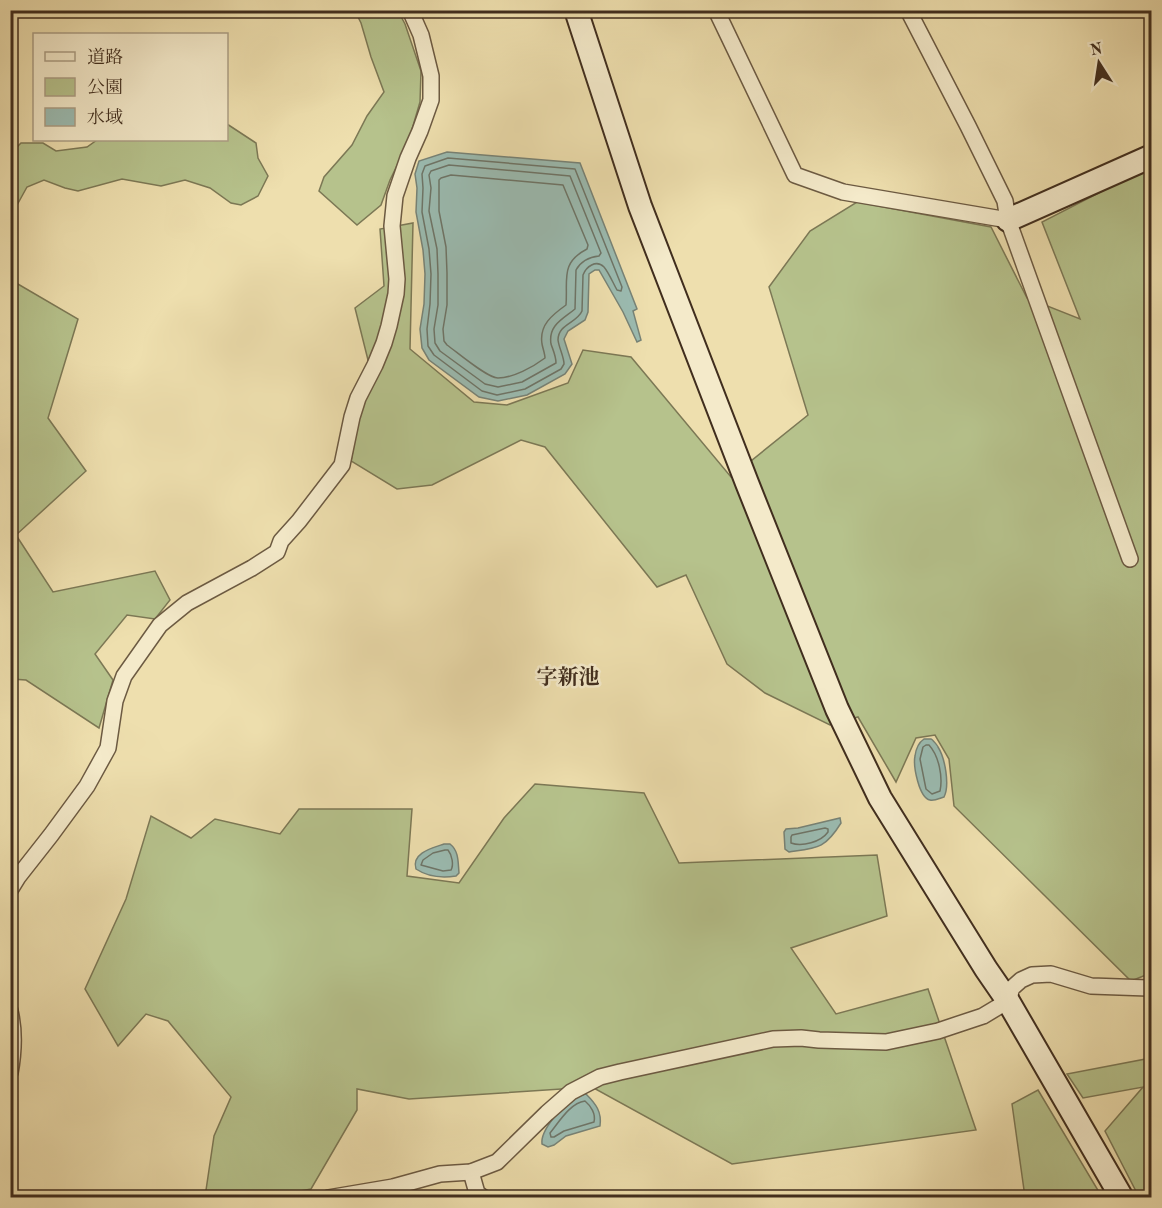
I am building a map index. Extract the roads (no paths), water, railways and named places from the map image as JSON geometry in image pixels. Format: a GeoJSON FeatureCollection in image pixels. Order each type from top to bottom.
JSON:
{"type":"FeatureCollection","features":[{"type":"Feature","properties":{"kind":"street"},"geometry":{"type":"LineString","coordinates":[[10,890],[87,786],[108,748],[115,701],[124,676],[160,625],[187,603],[278,552],[281,541],[300,521],[342,465],[358,398],[384,343],[393,309],[397,279],[392,226],[395,196],[431,99],[431,76],[421,35],[410,10]]}},
{"type":"Feature","properties":{"kind":"street"},"geometry":{"type":"LineString","coordinates":[[576,10],[640,206],[742,472],[837,709],[880,798],[1008,1001],[1122,1197]]}},
{"type":"Feature","properties":{"kind":"street"},"geometry":{"type":"LineString","coordinates":[[716,10],[795,176],[843,192],[1008,220],[1152,156]]}},
{"type":"Feature","properties":{"kind":"street"},"geometry":{"type":"LineString","coordinates":[[909,10],[1005,201],[1008,220],[1130,559]]}},
{"type":"Feature","properties":{"kind":"street"},"geometry":{"type":"LineString","coordinates":[[328,1197],[393,1187],[440,1174],[471,1172],[497,1162],[571,1092],[600,1077],[773,1039],[886,1042],[938,1031],[982,1016],[1008,1001],[1012,988],[1020,980],[1032,975],[1051,974],[1091,986],[1152,987]]}},
{"type":"Feature","properties":{"kind":"street"},"geometry":{"type":"LineString","coordinates":[[10,1011],[14,1028],[14,1053],[10,1073]]}},
{"type":"Feature","properties":{"kind":"street"},"geometry":{"type":"LineString","coordinates":[[471,1172],[477,1193],[484,1197]]}},
{"type":"Feature","properties":{"kind":"water"},"geometry":{"type":"Polygon","coordinates":[[[447,152],[580,163],[637,309],[633,311],[641,340],[637,342],[599,270],[595,270],[589,274],[588,312],[585,320],[568,331],[564,339],[572,364],[565,374],[527,395],[498,401],[479,397],[429,360],[422,348],[420,329],[425,274],[416,212],[415,174],[419,161],[447,152]]]}},
{"type":"Feature","properties":{"kind":"water"},"geometry":{"type":"Polygon","coordinates":[[[924,739],[931,739],[937,745],[946,772],[947,786],[944,797],[934,800],[926,798],[923,794],[916,774],[916,751],[924,739]]]}},
{"type":"Feature","properties":{"kind":"water"},"geometry":{"type":"Polygon","coordinates":[[[840,818],[841,823],[825,843],[789,852],[785,849],[784,832],[786,829],[840,818]]]}},
{"type":"Feature","properties":{"kind":"water"},"geometry":{"type":"Polygon","coordinates":[[[444,844],[450,844],[457,853],[459,873],[456,876],[436,876],[416,869],[415,863],[419,855],[444,844]]]}},
{"type":"Feature","properties":{"kind":"water"},"geometry":{"type":"Polygon","coordinates":[[[586,1094],[598,1109],[600,1126],[566,1136],[548,1147],[542,1144],[545,1132],[560,1111],[572,1100],[586,1094]]]}},
{"type":"Feature","properties":{"kind":"district","name":"字新池"},"geometry":{"type":"Point","coordinates":[568,677]}}]}
